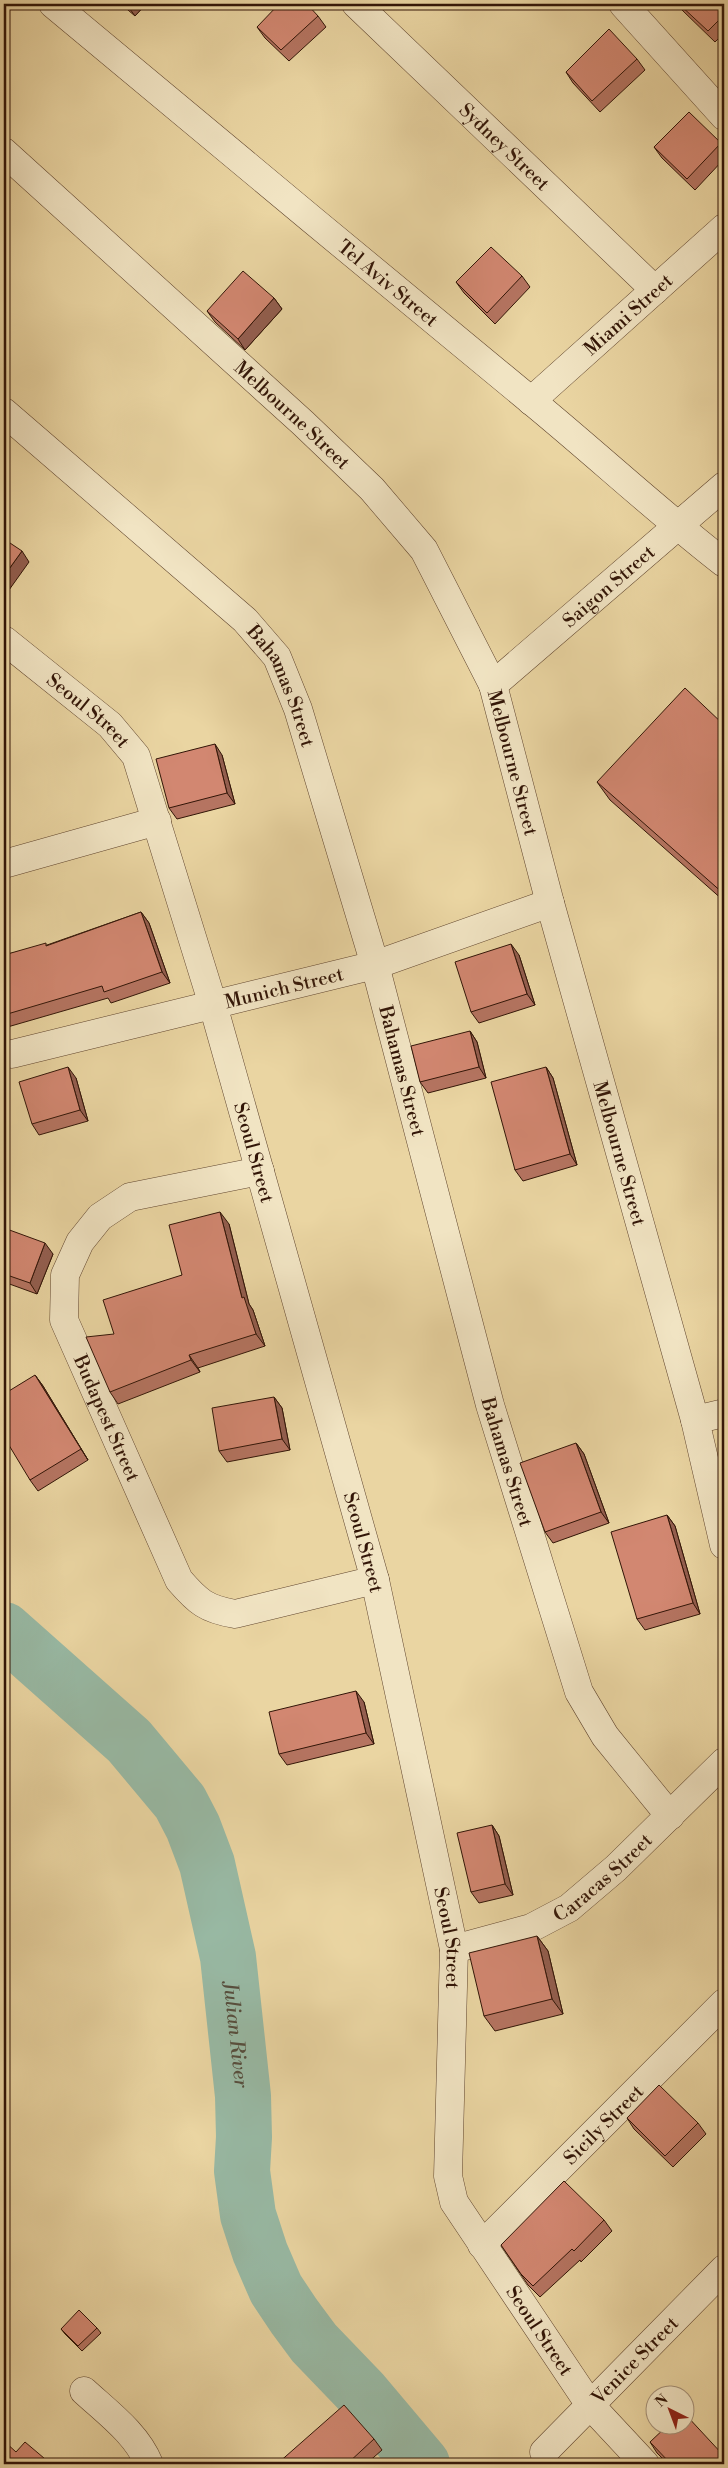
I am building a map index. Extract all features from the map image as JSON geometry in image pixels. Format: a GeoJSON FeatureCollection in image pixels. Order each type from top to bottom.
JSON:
{"type":"FeatureCollection","features":[{"type":"Feature","properties":{"kind":"street","name":"Tel Aviv Street"},"geometry":{"type":"LineString","coordinates":[[54,4],[678,527],[724,563]]}},
{"type":"Feature","properties":{"kind":"street","name":"Sydney Street"},"geometry":{"type":"LineString","coordinates":[[356,4],[655,290]]}},
{"type":"Feature","properties":{"kind":"street"},"geometry":{"type":"LineString","coordinates":[[623,4],[724,116]]}},
{"type":"Feature","properties":{"kind":"street","name":"Melbourne Street"},"geometry":{"type":"LineString","coordinates":[[4,152],[303,422],[372,489],[424,550],[493,685],[550,902],[695,1420],[724,1545]]}},
{"type":"Feature","properties":{"kind":"street","name":"Miami Street"},"geometry":{"type":"LineString","coordinates":[[530,401],[724,228]]}},
{"type":"Feature","properties":{"kind":"street","name":"Bahamas Street"},"geometry":{"type":"LineString","coordinates":[[4,412],[245,620],[277,658],[298,709],[375,965],[490,1405],[579,1692],[605,1736],[670,1816]]}},
{"type":"Feature","properties":{"kind":"street","name":"Saigon Street"},"geometry":{"type":"LineString","coordinates":[[493,685],[724,486]]}},
{"type":"Feature","properties":{"kind":"street","name":"Seoul Street"},"geometry":{"type":"LineString","coordinates":[[4,640],[110,725],[136,756],[213,1005],[375,1580],[454,1949],[448,2176],[454,2202],[590,2405],[645,2464]]}},
{"type":"Feature","properties":{"kind":"street"},"geometry":{"type":"LineString","coordinates":[[4,864],[157,821]]}},
{"type":"Feature","properties":{"kind":"street","name":"Munich Street"},"geometry":{"type":"LineString","coordinates":[[12,1054],[375,965],[550,902]]}},
{"type":"Feature","properties":{"kind":"street","name":"Budapest Street"},"geometry":{"type":"LineString","coordinates":[[260,1171],[130,1197],[100,1217],[80,1242],[65,1275],[64,1320],[179,1580],[198,1601],[214,1610],[235,1614],[375,1580]]}},
{"type":"Feature","properties":{"kind":"street"},"geometry":{"type":"LineString","coordinates":[[695,1420],[724,1413]]}},
{"type":"Feature","properties":{"kind":"street","name":"Caracas Street"},"geometry":{"type":"LineString","coordinates":[[454,1949],[531,1928],[569,1908],[616,1868],[724,1762]]}},
{"type":"Feature","properties":{"kind":"street","name":"Sicily Street"},"geometry":{"type":"LineString","coordinates":[[482,2245],[724,2003]]}},
{"type":"Feature","properties":{"kind":"street","name":"Venice Street"},"geometry":{"type":"LineString","coordinates":[[544,2452],[724,2269]]}},
{"type":"Feature","properties":{"kind":"street"},"geometry":{"type":"LineString","coordinates":[[84,2391],[133,2437],[143,2449],[149,2464]]}},
{"type":"Feature","properties":{"kind":"building"},"geometry":{"type":"Polygon","coordinates":[[[279,4],[307,4],[318,16],[281,50],[257,27],[279,4]]]}},
{"type":"Feature","properties":{"kind":"building"},"geometry":{"type":"Polygon","coordinates":[[[679,4],[724,4],[724,15],[708,31],[679,4]]]}},
{"type":"Feature","properties":{"kind":"building"},"geometry":{"type":"Polygon","coordinates":[[[609,29],[637,59],[592,101],[566,72],[609,29]]]}},
{"type":"Feature","properties":{"kind":"building"},"geometry":{"type":"Polygon","coordinates":[[[689,112],[721,143],[687,179],[654,147],[689,112]]]}},
{"type":"Feature","properties":{"kind":"building"},"geometry":{"type":"Polygon","coordinates":[[[491,247],[522,276],[487,313],[456,282],[491,247]]]}},
{"type":"Feature","properties":{"kind":"building"},"geometry":{"type":"Polygon","coordinates":[[[243,271],[274,298],[238,339],[207,311],[243,271]]]}},
{"type":"Feature","properties":{"kind":"building"},"geometry":{"type":"Polygon","coordinates":[[[4,539],[22,551],[4,576],[4,539]]]}},
{"type":"Feature","properties":{"kind":"building"},"geometry":{"type":"Polygon","coordinates":[[[685,688],[724,725],[724,894],[597,782],[685,688]]]}},
{"type":"Feature","properties":{"kind":"building"},"geometry":{"type":"Polygon","coordinates":[[[215,744],[227,793],[169,808],[156,759],[215,744]]]}},
{"type":"Feature","properties":{"kind":"building"},"geometry":{"type":"Polygon","coordinates":[[[141,912],[162,972],[104,992],[102,986],[4,1015],[4,955],[46,943],[46,946],[141,912]]]}},
{"type":"Feature","properties":{"kind":"building"},"geometry":{"type":"Polygon","coordinates":[[[511,944],[527,994],[471,1012],[455,962],[511,944]]]}},
{"type":"Feature","properties":{"kind":"building"},"geometry":{"type":"Polygon","coordinates":[[[470,1031],[479,1067],[420,1082],[411,1046],[470,1031]]]}},
{"type":"Feature","properties":{"kind":"building"},"geometry":{"type":"Polygon","coordinates":[[[68,1067],[80,1110],[32,1124],[19,1082],[68,1067]]]}},
{"type":"Feature","properties":{"kind":"building"},"geometry":{"type":"Polygon","coordinates":[[[546,1067],[570,1154],[515,1170],[491,1082],[546,1067]]]}},
{"type":"Feature","properties":{"kind":"building"},"geometry":{"type":"Polygon","coordinates":[[[220,1212],[242,1298],[244,1297],[256,1334],[189,1355],[191,1360],[110,1392],[86,1337],[114,1334],[103,1300],[182,1275],[169,1225],[220,1212]]]}},
{"type":"Feature","properties":{"kind":"building"},"geometry":{"type":"Polygon","coordinates":[[[4,1228],[45,1243],[30,1283],[4,1274],[4,1228]]]}},
{"type":"Feature","properties":{"kind":"building"},"geometry":{"type":"Polygon","coordinates":[[[35,1375],[81,1449],[30,1480],[4,1437],[4,1394],[35,1375]]]}},
{"type":"Feature","properties":{"kind":"building"},"geometry":{"type":"Polygon","coordinates":[[[274,1397],[282,1439],[219,1451],[212,1408],[274,1397]]]}},
{"type":"Feature","properties":{"kind":"building"},"geometry":{"type":"Polygon","coordinates":[[[576,1443],[601,1512],[545,1532],[520,1463],[576,1443]]]}},
{"type":"Feature","properties":{"kind":"building"},"geometry":{"type":"Polygon","coordinates":[[[667,1515],[693,1603],[637,1619],[611,1532],[667,1515]]]}},
{"type":"Feature","properties":{"kind":"building"},"geometry":{"type":"Polygon","coordinates":[[[356,1691],[366,1733],[279,1754],[269,1712],[356,1691]]]}},
{"type":"Feature","properties":{"kind":"building"},"geometry":{"type":"Polygon","coordinates":[[[492,1825],[505,1884],[471,1892],[457,1833],[492,1825]]]}},
{"type":"Feature","properties":{"kind":"building"},"geometry":{"type":"Polygon","coordinates":[[[537,1936],[552,1999],[484,2016],[469,1953],[537,1936]]]}},
{"type":"Feature","properties":{"kind":"building"},"geometry":{"type":"Polygon","coordinates":[[[659,2085],[698,2123],[665,2156],[627,2118],[659,2085]]]}},
{"type":"Feature","properties":{"kind":"building"},"geometry":{"type":"Polygon","coordinates":[[[564,2181],[604,2220],[574,2251],[572,2249],[533,2286],[521,2274],[501,2245],[564,2181]]]}},
{"type":"Feature","properties":{"kind":"building"},"geometry":{"type":"Polygon","coordinates":[[[79,2310],[97,2328],[78,2346],[61,2329],[79,2310]]]}},
{"type":"Feature","properties":{"kind":"building"},"geometry":{"type":"Polygon","coordinates":[[[344,2405],[374,2439],[348,2463],[344,2459],[337,2464],[277,2464],[344,2405]]]}},
{"type":"Feature","properties":{"kind":"building"},"geometry":{"type":"Polygon","coordinates":[[[696,2426],[724,2456],[724,2464],[671,2464],[650,2442],[656,2436],[696,2436],[696,2426]]]}},
{"type":"Feature","properties":{"kind":"building"},"geometry":{"type":"Polygon","coordinates":[[[4,2441],[16,2452],[25,2442],[51,2464],[4,2464],[4,2441]]]}},
{"type":"Feature","properties":{"kind":"waterway","name":"Julian River"},"geometry":{"type":"LineString","coordinates":[[4,1630],[129,1741],[180,1802],[193,1827],[207,1864],[228,1957],[243,2096],[244,2137],[242,2171],[248,2215],[260,2252],[276,2289],[314,2343],[363,2394],[422,2464]]}}]}
